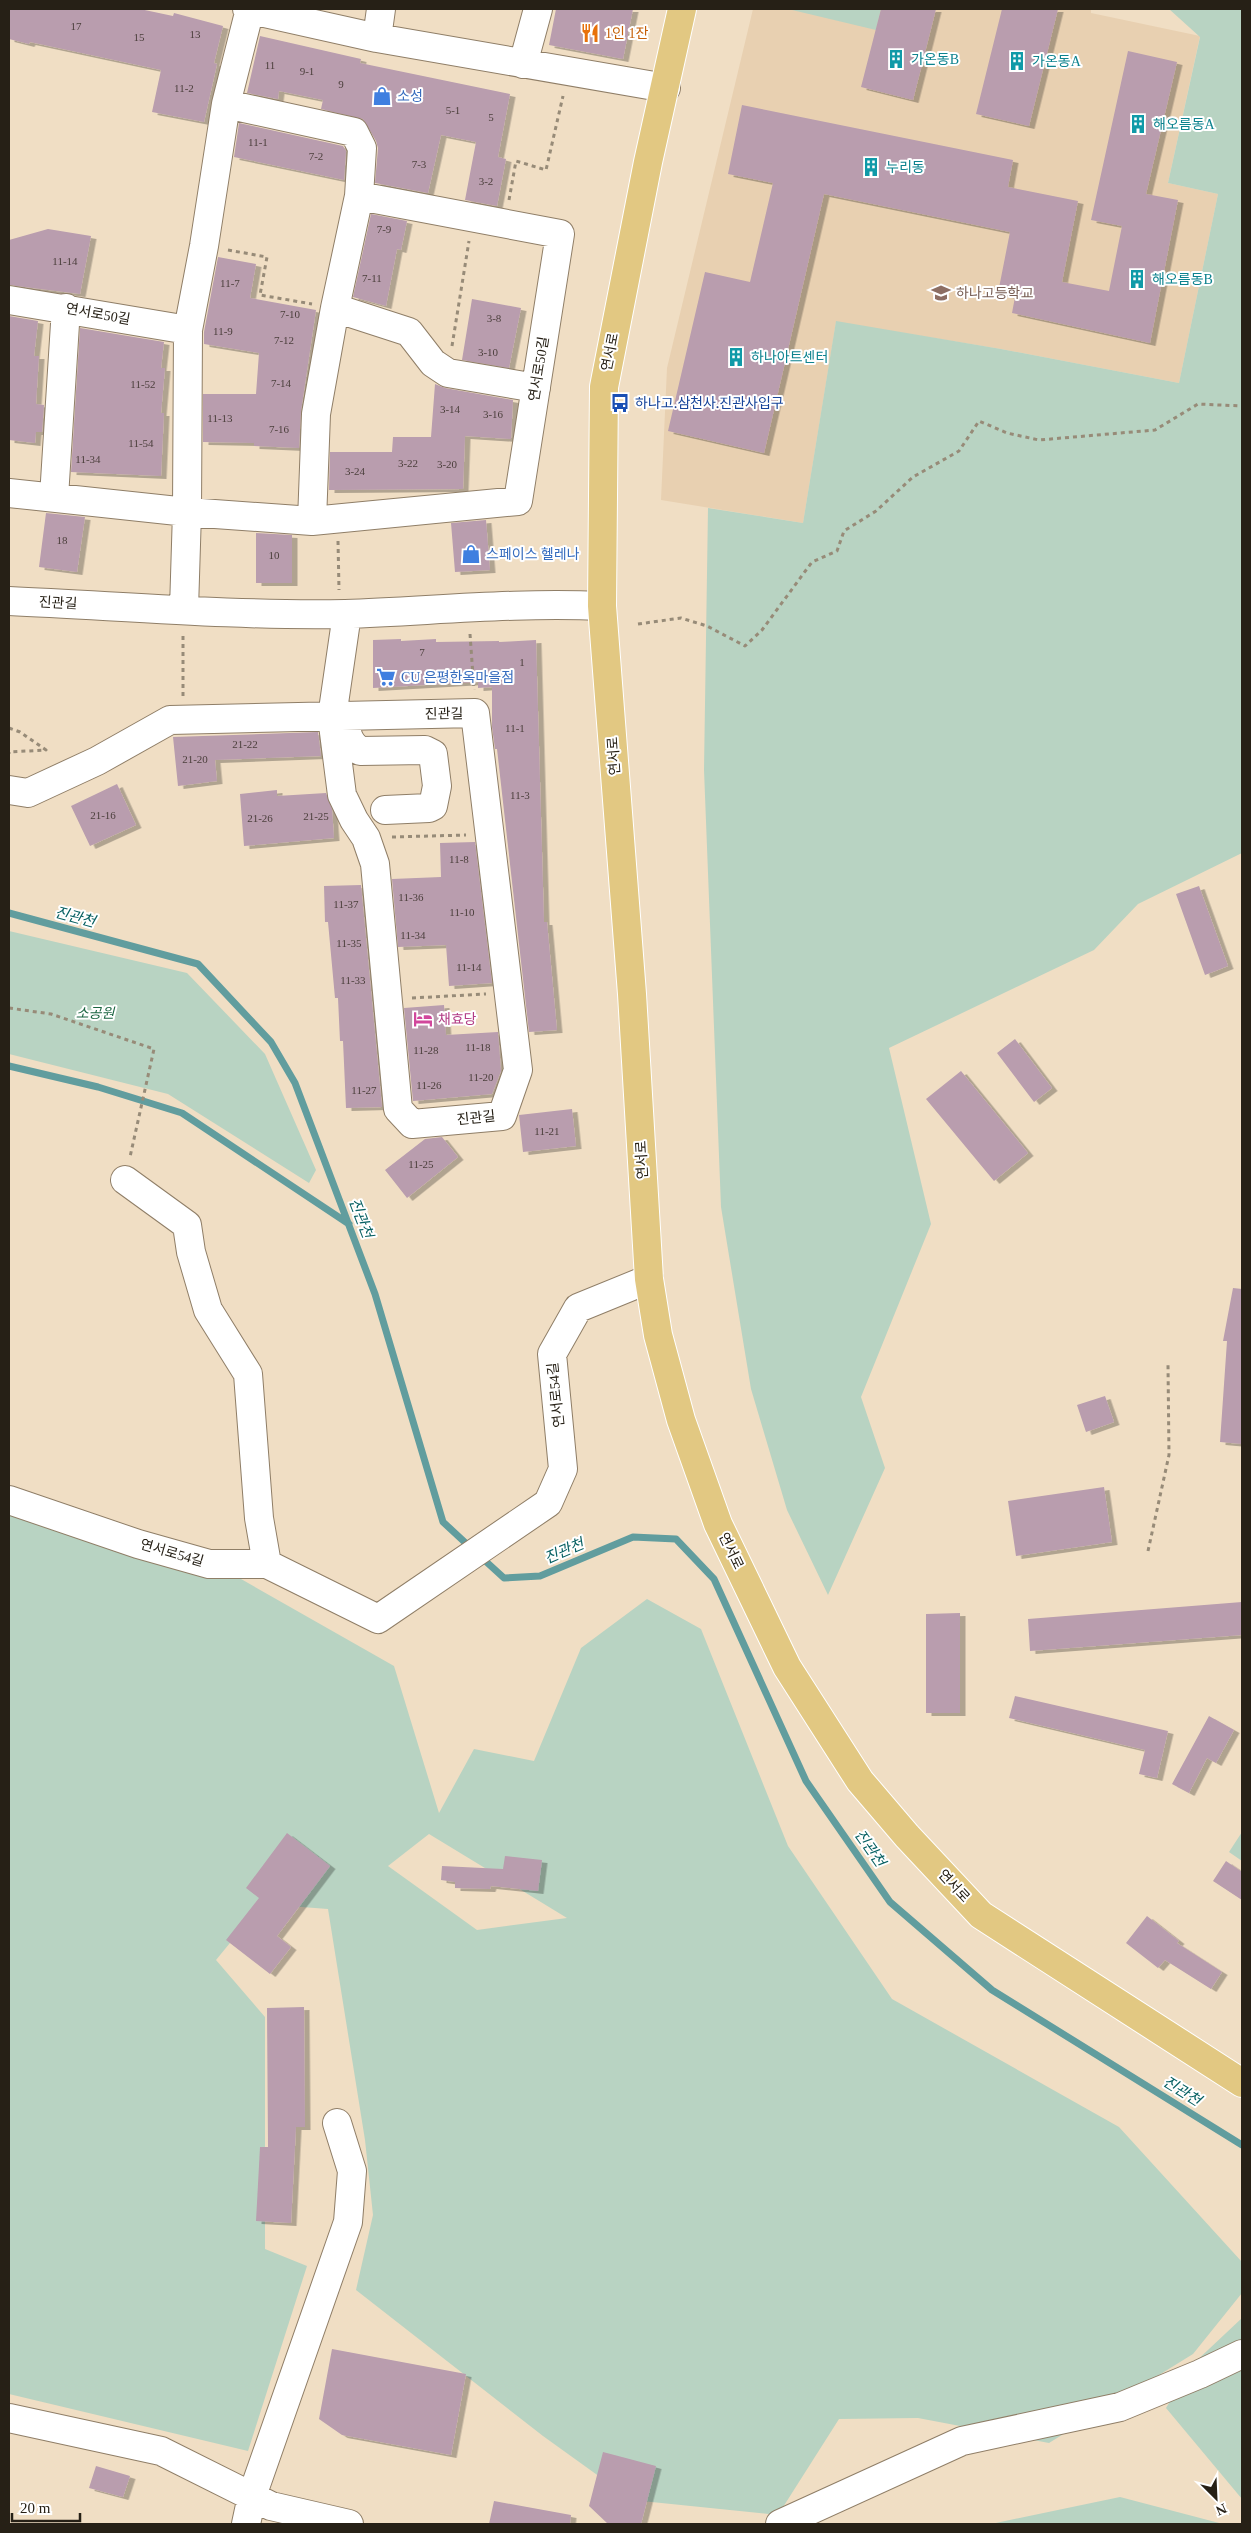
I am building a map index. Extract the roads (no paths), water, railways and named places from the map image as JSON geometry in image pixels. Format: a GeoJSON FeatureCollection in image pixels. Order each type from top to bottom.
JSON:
{"type":"FeatureCollection","features":[{"type":"Feature","properties":{"kind":"main road","name":"연서로"},"geometry":{"type":"LineString","coordinates":[[682,9],[666,88],[648,162],[604,387],[602,606],[632,994],[649,1279],[658,1334],[681,1420],[718,1524],[788,1667],[860,1781],[907,1836],[981,1916],[1242,2084]]}},
{"type":"Feature","properties":{"kind":"street"},"geometry":{"type":"LineString","coordinates":[[184,619],[188,512],[188,330],[204,246],[226,104],[249,9],[376,38],[666,88]]}},
{"type":"Feature","properties":{"kind":"street"},"geometry":{"type":"LineString","coordinates":[[376,38],[381,9]]}},
{"type":"Feature","properties":{"kind":"street"},"geometry":{"type":"LineString","coordinates":[[523,64],[538,9]]}},
{"type":"Feature","properties":{"kind":"street"},"geometry":{"type":"LineString","coordinates":[[226,104],[354,132],[362,148],[359,196],[335,308],[316,414],[312,521]]}},
{"type":"Feature","properties":{"kind":"street","name":"연서로50길"},"geometry":{"type":"LineString","coordinates":[[9,493],[54,496],[188,512],[312,521],[518,501],[560,234],[359,196]]}},
{"type":"Feature","properties":{"kind":"street","name":"연서로50길"},"geometry":{"type":"LineString","coordinates":[[9,300],[66,308],[188,330]]}},
{"type":"Feature","properties":{"kind":"street"},"geometry":{"type":"LineString","coordinates":[[54,496],[66,308]]}},
{"type":"Feature","properties":{"kind":"street"},"geometry":{"type":"LineString","coordinates":[[335,308],[410,332],[433,363],[448,373],[536,388]]}},
{"type":"Feature","properties":{"kind":"street","name":"진관길"},"geometry":{"type":"LineString","coordinates":[[9,601],[184,619],[204,612],[271,614],[343,603],[602,606]]}},
{"type":"Feature","properties":{"kind":"street","name":"진관길"},"geometry":{"type":"LineString","coordinates":[[9,790],[28,793],[96,762],[170,720],[340,717],[475,713],[518,1070],[502,1116],[412,1124],[398,1108],[375,864],[366,838],[354,820],[342,795],[340,717],[343,603]]}},
{"type":"Feature","properties":{"kind":"street"},"geometry":{"type":"LineString","coordinates":[[340,717],[352,746],[360,751],[425,750],[433,754],[437,786],[433,806],[420,809],[385,810]]}},
{"type":"Feature","properties":{"kind":"street"},"geometry":{"type":"LineString","coordinates":[[125,1180],[187,1225],[191,1252],[208,1310],[248,1374],[259,1518],[267,1564]]}},
{"type":"Feature","properties":{"kind":"street","name":"연서로54길"},"geometry":{"type":"LineString","coordinates":[[9,1500],[138,1544],[209,1564],[267,1564],[378,1619],[548,1503],[563,1469],[552,1354],[578,1308],[649,1279]]}},
{"type":"Feature","properties":{"kind":"street"},"geometry":{"type":"LineString","coordinates":[[246,2524],[252,2496],[348,2222],[352,2171],[337,2123]]}},
{"type":"Feature","properties":{"kind":"street"},"geometry":{"type":"LineString","coordinates":[[780,2524],[962,2441],[1120,2407],[1200,2374],[1242,2354]]}},
{"type":"Feature","properties":{"kind":"street"},"geometry":{"type":"LineString","coordinates":[[9,2418],[161,2451],[271,2506],[349,2524]]}},
{"type":"Feature","properties":{"kind":"waterway","name":"진관천"},"geometry":{"type":"LineString","coordinates":[[9,913],[198,964],[271,1042],[295,1083],[375,1294],[443,1522],[471,1548]]}},
{"type":"Feature","properties":{"kind":"waterway"},"geometry":{"type":"LineString","coordinates":[[9,1066],[98,1087],[182,1113],[349,1224]]}},
{"type":"Feature","properties":{"kind":"waterway","name":"진관천"},"geometry":{"type":"LineString","coordinates":[[481,1557],[504,1578],[540,1576],[633,1537],[676,1539],[714,1579],[806,1781],[890,1902],[992,1990],[1242,2145]]}},
{"type":"Feature","properties":{"kind":"place","name":"1인 1잔"},"geometry":{"type":"Point","coordinates":[590,33]}},
{"type":"Feature","properties":{"kind":"place","name":"가온동B"},"geometry":{"type":"Point","coordinates":[896,59]}},
{"type":"Feature","properties":{"kind":"place","name":"가온동A"},"geometry":{"type":"Point","coordinates":[1017,61]}},
{"type":"Feature","properties":{"kind":"place","name":"소성"},"geometry":{"type":"Point","coordinates":[382,96]}},
{"type":"Feature","properties":{"kind":"place","name":"해오름동A"},"geometry":{"type":"Point","coordinates":[1138,124]}},
{"type":"Feature","properties":{"kind":"place","name":"누리동"},"geometry":{"type":"Point","coordinates":[871,167]}},
{"type":"Feature","properties":{"kind":"place","name":"해오름동B"},"geometry":{"type":"Point","coordinates":[1137,279]}},
{"type":"Feature","properties":{"kind":"place","name":"하나고등학교"},"geometry":{"type":"Point","coordinates":[941,293]}},
{"type":"Feature","properties":{"kind":"place","name":"하나아트센터"},"geometry":{"type":"Point","coordinates":[736,357]}},
{"type":"Feature","properties":{"kind":"place","name":"하나고.삼천사.진관사입구"},"geometry":{"type":"Point","coordinates":[620,403]}},
{"type":"Feature","properties":{"kind":"place","name":"스페이스 헬레나"},"geometry":{"type":"Point","coordinates":[471,554]}},
{"type":"Feature","properties":{"kind":"place","name":"CU 은평한옥마을점"},"geometry":{"type":"Point","coordinates":[386,677]}},
{"type":"Feature","properties":{"kind":"place","name":"채효당"},"geometry":{"type":"Point","coordinates":[423,1019]}},
{"type":"Feature","properties":{"kind":"park label","name":"소공원"},"geometry":{"type":"Point","coordinates":[95,1013]}}]}
